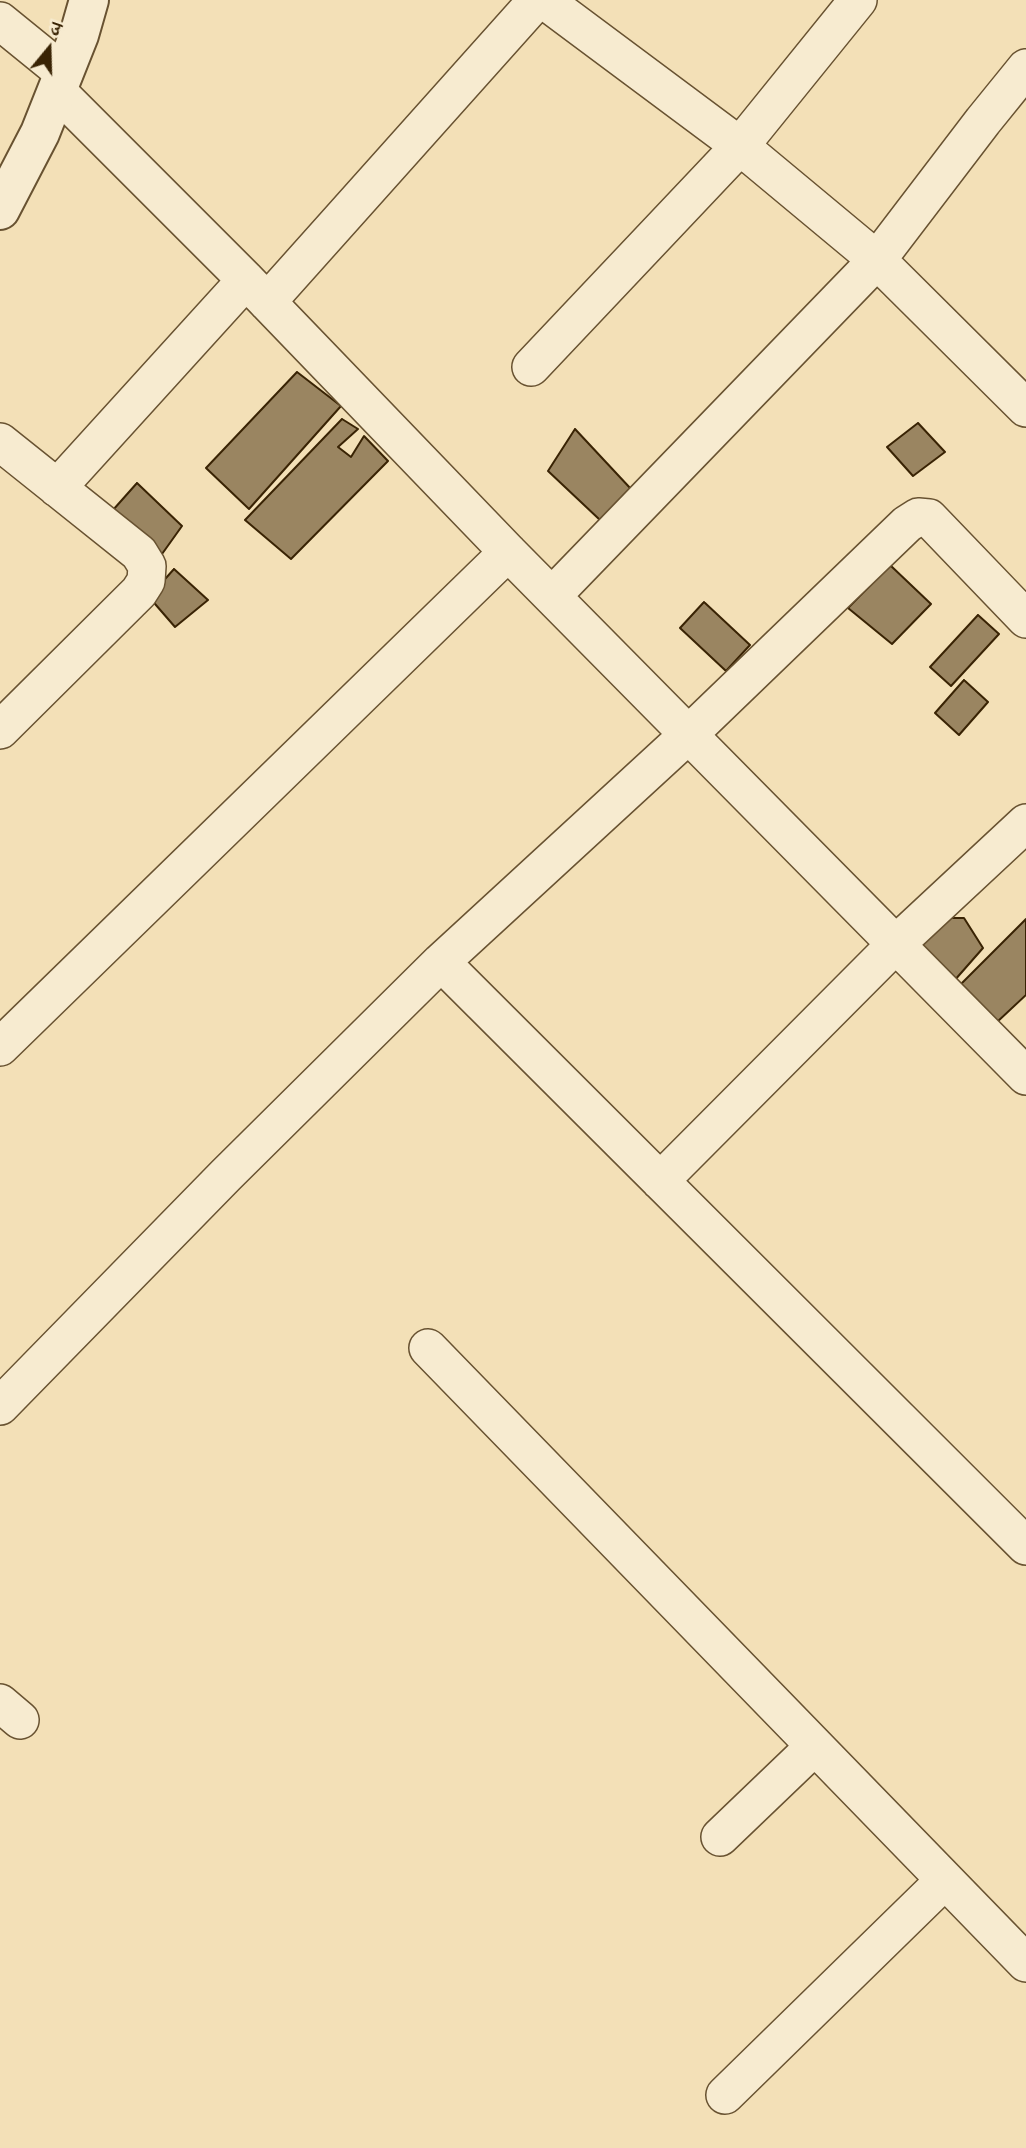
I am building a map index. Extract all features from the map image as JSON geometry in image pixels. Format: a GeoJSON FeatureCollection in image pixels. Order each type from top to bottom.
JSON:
{"type":"FeatureCollection","features":[{"type":"Feature","properties":{"kind":"street"},"geometry":{"type":"LineString","coordinates":[[0,209],[40,133],[89,0]]}},
{"type":"Feature","properties":{"kind":"street"},"geometry":{"type":"LineString","coordinates":[[57,488],[257,291],[537,0]]}},
{"type":"Feature","properties":{"kind":"street"},"geometry":{"type":"LineString","coordinates":[[544,0],[740,146],[877,260],[1026,408]]}},
{"type":"Feature","properties":{"kind":"street"},"geometry":{"type":"LineString","coordinates":[[531,367],[740,146],[858,0]]}},
{"type":"Feature","properties":{"kind":"street"},"geometry":{"type":"LineString","coordinates":[[0,21],[508,552],[1026,1076]]}},
{"type":"Feature","properties":{"kind":"street"},"geometry":{"type":"LineString","coordinates":[[552,596],[877,260],[1026,68]]}},
{"type":"Feature","properties":{"kind":"street"},"geometry":{"type":"LineString","coordinates":[[0,442],[139,553],[147,566],[146,581],[139,592],[0,730]]}},
{"type":"Feature","properties":{"kind":"street"},"geometry":{"type":"LineString","coordinates":[[0,1406],[236,1165],[441,962],[689,734],[907,524],[918,517],[929,518],[1026,620]]}},
{"type":"Feature","properties":{"kind":"street"},"geometry":{"type":"LineString","coordinates":[[0,1047],[508,552]]}},
{"type":"Feature","properties":{"kind":"street"},"geometry":{"type":"LineString","coordinates":[[660,1181],[895,945],[1026,823]]}},
{"type":"Feature","properties":{"kind":"street"},"geometry":{"type":"LineString","coordinates":[[441,962],[1026,1546]]}},
{"type":"Feature","properties":{"kind":"street"},"geometry":{"type":"LineString","coordinates":[[428,1348],[1026,1963]]}},
{"type":"Feature","properties":{"kind":"street"},"geometry":{"type":"LineString","coordinates":[[720,1837],[816,1746]]}},
{"type":"Feature","properties":{"kind":"street"},"geometry":{"type":"LineString","coordinates":[[725,2095],[945,1880]]}},
{"type":"Feature","properties":{"kind":"building"},"geometry":{"type":"Polygon","coordinates":[[[297,372],[341,406],[249,509],[206,468],[297,372]]]}},
{"type":"Feature","properties":{"kind":"building"},"geometry":{"type":"Polygon","coordinates":[[[342,419],[358,429],[338,447],[351,457],[364,436],[388,461],[291,559],[245,520],[342,419]]]}},
{"type":"Feature","properties":{"kind":"building"},"geometry":{"type":"Polygon","coordinates":[[[918,423],[945,452],[913,476],[887,447],[918,423]]]}},
{"type":"Feature","properties":{"kind":"building"},"geometry":{"type":"Polygon","coordinates":[[[575,429],[631,489],[600,520],[548,471],[575,429]]]}},
{"type":"Feature","properties":{"kind":"building"},"geometry":{"type":"Polygon","coordinates":[[[137,483],[182,526],[162,554],[113,510],[137,483]]]}},
{"type":"Feature","properties":{"kind":"building"},"geometry":{"type":"Polygon","coordinates":[[[890,565],[931,604],[892,644],[848,608],[890,565]]]}},
{"type":"Feature","properties":{"kind":"building"},"geometry":{"type":"Polygon","coordinates":[[[174,569],[208,600],[175,627],[149,597],[174,569]]]}},
{"type":"Feature","properties":{"kind":"building"},"geometry":{"type":"Polygon","coordinates":[[[704,602],[750,645],[726,671],[680,628],[704,602]]]}},
{"type":"Feature","properties":{"kind":"building"},"geometry":{"type":"Polygon","coordinates":[[[978,615],[999,634],[951,686],[930,667],[978,615]]]}},
{"type":"Feature","properties":{"kind":"building"},"geometry":{"type":"Polygon","coordinates":[[[964,680],[988,702],[959,735],[935,713],[964,680]]]}},
{"type":"Feature","properties":{"kind":"building"},"geometry":{"type":"Polygon","coordinates":[[[937,918],[964,918],[983,948],[954,981],[911,941],[937,918]]]}},
{"type":"Feature","properties":{"kind":"building"},"geometry":{"type":"Polygon","coordinates":[[[1026,919],[1026,995],[996,1023],[960,985],[1026,919]]]}}]}
